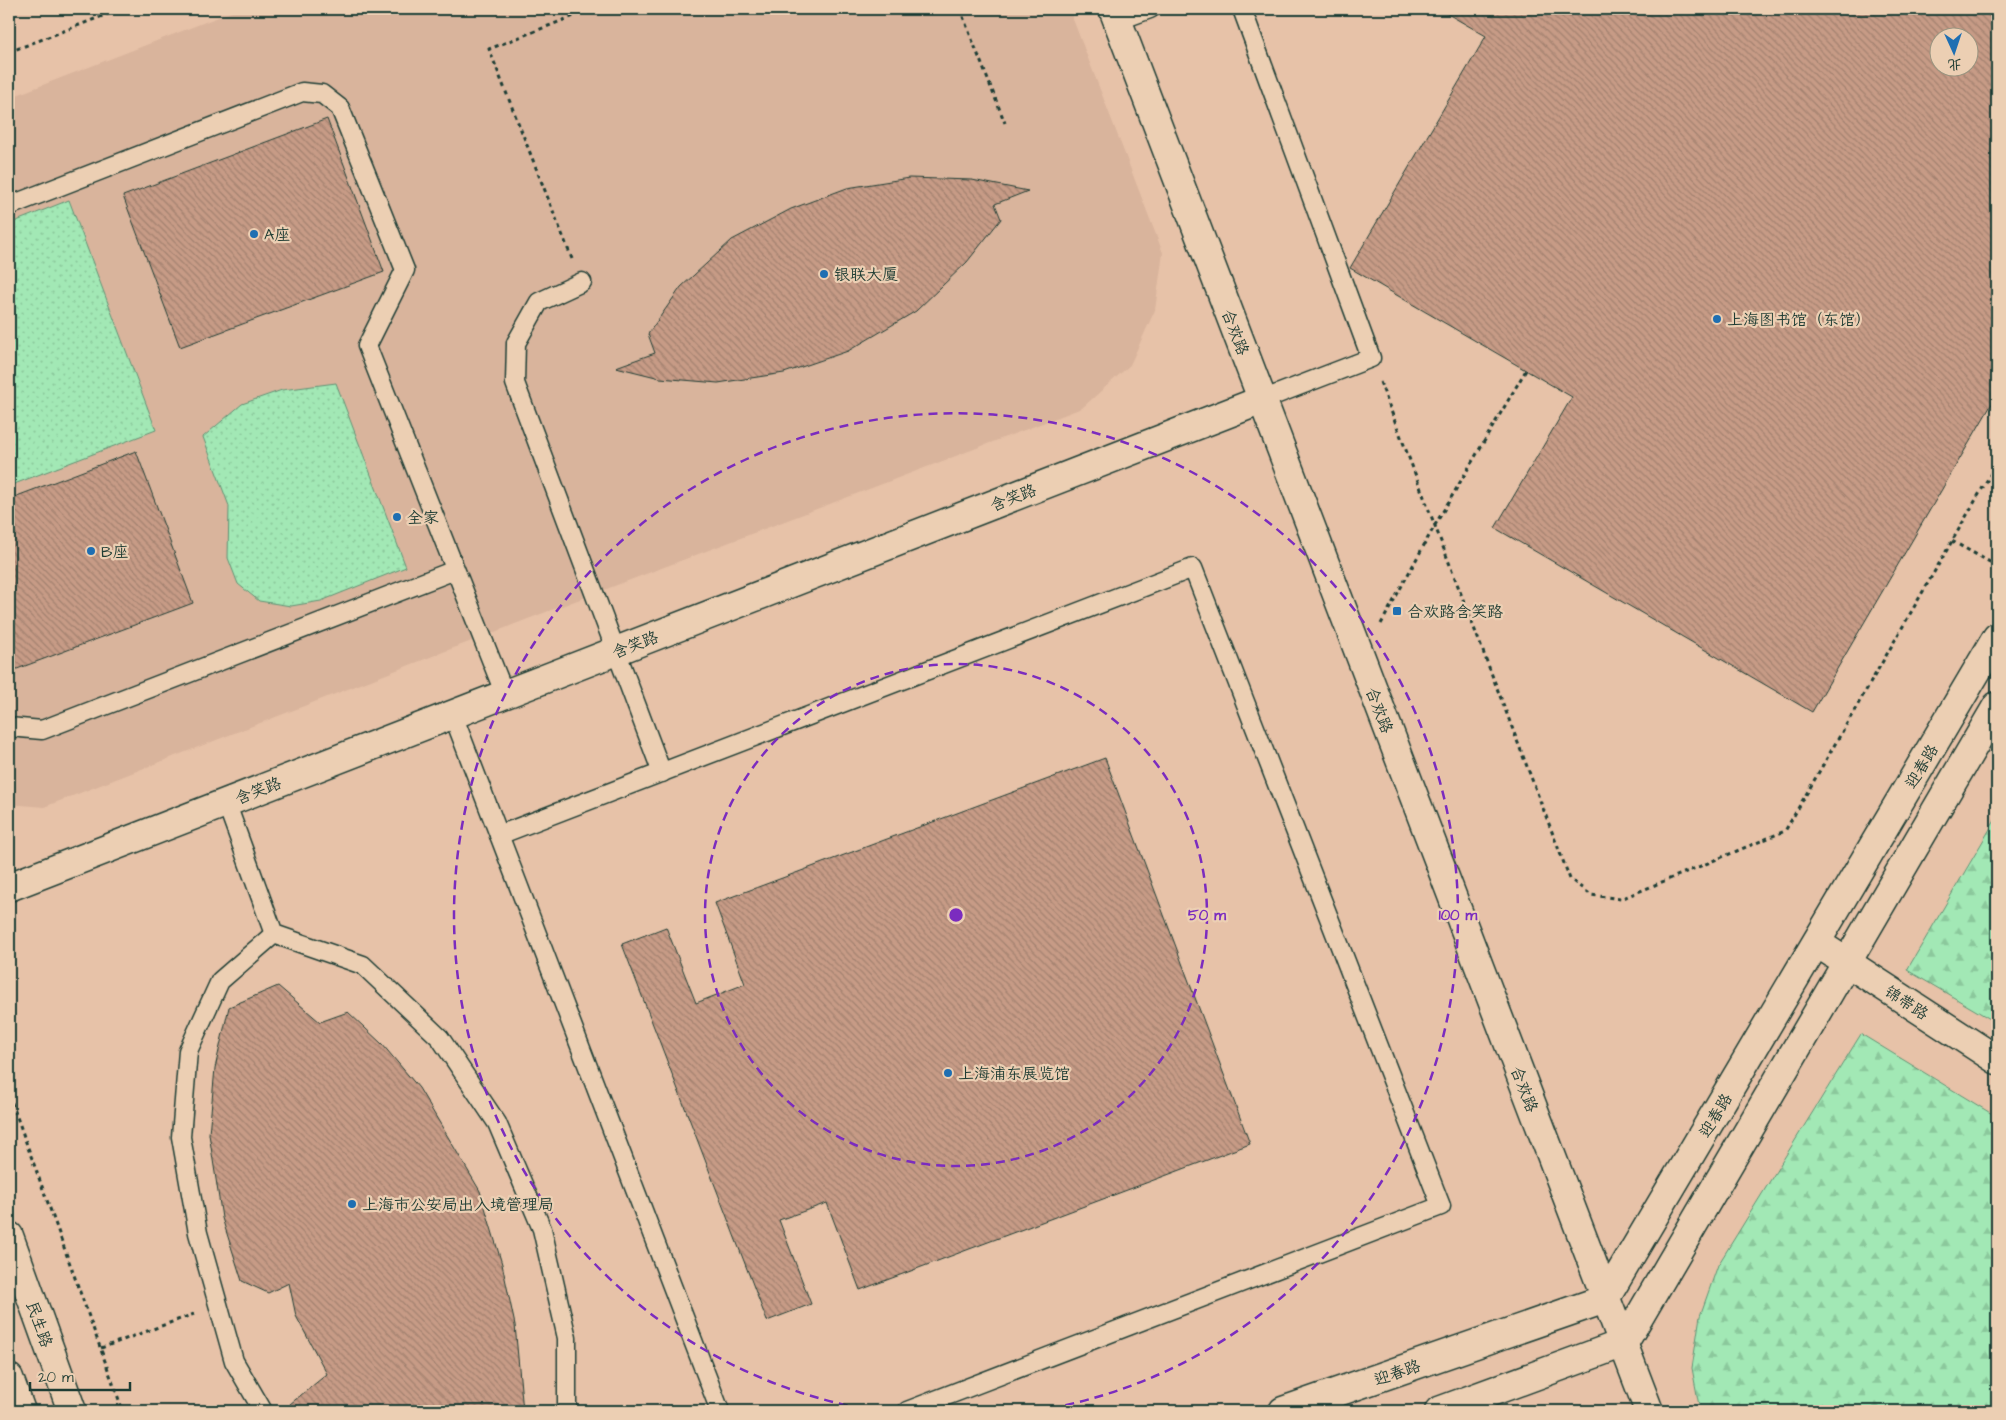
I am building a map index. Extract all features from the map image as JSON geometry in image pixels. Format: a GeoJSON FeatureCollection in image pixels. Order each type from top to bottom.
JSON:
{"type":"FeatureCollection","features":[{"type":"Feature","properties":{"kind":"street","name":"合欢路"},"geometry":{"type":"LineString","coordinates":[[1115,15],[1649,1411]]}},
{"type":"Feature","properties":{"kind":"street","name":"含笑路"},"geometry":{"type":"LineString","coordinates":[[9,887],[1262,400]]}},
{"type":"Feature","properties":{"kind":"street","name":"迎春路"},"geometry":{"type":"LineString","coordinates":[[1283,1411],[1605,1299],[1997,637]]}},
{"type":"Feature","properties":{"kind":"street"},"geometry":{"type":"LineString","coordinates":[[1439,1411],[1624,1343],[1997,706]]}},
{"type":"Feature","properties":{"kind":"street","name":"锦带路"},"geometry":{"type":"LineString","coordinates":[[1817,943],[1997,1060]]}},
{"type":"Feature","properties":{"kind":"street","name":"民生路"},"geometry":{"type":"LineString","coordinates":[[9,1236],[72,1411]]}},
{"type":"Feature","properties":{"kind":"street"},"geometry":{"type":"LineString","coordinates":[[9,1378],[21,1411]]}},
{"type":"Feature","properties":{"kind":"lane"},"geometry":{"type":"LineString","coordinates":[[1115,15],[1150,9]]}},
{"type":"Feature","properties":{"kind":"lane"},"geometry":{"type":"LineString","coordinates":[[1242,9],[1372,358],[1262,400]]}},
{"type":"Feature","properties":{"kind":"lane"},"geometry":{"type":"LineString","coordinates":[[9,206],[302,92],[322,94],[340,108],[405,270],[367,346],[505,694]]}},
{"type":"Feature","properties":{"kind":"lane"},"geometry":{"type":"LineString","coordinates":[[582,282],[539,302],[516,342],[515,383],[662,773]]}},
{"type":"Feature","properties":{"kind":"lane"},"geometry":{"type":"LineString","coordinates":[[499,835],[1193,568],[1441,1206],[909,1411]]}},
{"type":"Feature","properties":{"kind":"lane"},"geometry":{"type":"LineString","coordinates":[[9,727],[42,730],[455,570]]}},
{"type":"Feature","properties":{"kind":"lane"},"geometry":{"type":"LineString","coordinates":[[453,714],[720,1411]]}},
{"type":"Feature","properties":{"kind":"lane"},"geometry":{"type":"LineString","coordinates":[[226,802],[274,934]]}},
{"type":"Feature","properties":{"kind":"lane"},"geometry":{"type":"LineString","coordinates":[[263,1411],[234,1361],[198,1233],[181,1137],[188,1051],[220,981],[274,934]]}},
{"type":"Feature","properties":{"kind":"lane"},"geometry":{"type":"LineString","coordinates":[[274,934],[363,965],[440,1038],[497,1123],[542,1229],[567,1338],[567,1411]]}},
{"type":"Feature","properties":{"kind":"path"},"geometry":{"type":"LineString","coordinates":[[9,52],[121,9]]}},
{"type":"Feature","properties":{"kind":"path"},"geometry":{"type":"LineString","coordinates":[[582,282],[489,49],[592,9]]}},
{"type":"Feature","properties":{"kind":"path"},"geometry":{"type":"LineString","coordinates":[[960,9],[1004,123]]}},
{"type":"Feature","properties":{"kind":"path"},"geometry":{"type":"LineString","coordinates":[[1372,358],[1570,879],[1591,896],[1621,899],[1785,831],[1997,463]]}},
{"type":"Feature","properties":{"kind":"path"},"geometry":{"type":"LineString","coordinates":[[1361,660],[1435,525],[1526,370]]}},
{"type":"Feature","properties":{"kind":"path"},"geometry":{"type":"LineString","coordinates":[[1952,541],[1997,566]]}},
{"type":"Feature","properties":{"kind":"path"},"geometry":{"type":"LineString","coordinates":[[9,1095],[123,1411]]}},
{"type":"Feature","properties":{"kind":"path"},"geometry":{"type":"LineString","coordinates":[[101,1348],[218,1305]]}},
{"type":"Feature","properties":{"kind":"shaded area"},"geometry":{"type":"Polygon","coordinates":[[[239,9],[1069,9],[1163,253],[1155,310],[1130,365],[1082,408],[546,612],[44,807],[9,804],[9,98],[239,9]]]}},
{"type":"Feature","properties":{"kind":"green space"},"geometry":{"type":"Polygon","coordinates":[[[69,200],[156,430],[9,486],[9,224],[69,200]]]}},
{"type":"Feature","properties":{"kind":"green space"},"geometry":{"type":"Polygon","coordinates":[[[336,383],[406,567],[321,601],[291,606],[259,601],[238,584],[228,558],[229,506],[203,437],[242,404],[282,390],[336,383]]]}},
{"type":"Feature","properties":{"kind":"green space"},"geometry":{"type":"Polygon","coordinates":[[[1997,817],[1997,1023],[1907,970],[1997,817]]]}},
{"type":"Feature","properties":{"kind":"green space"},"geometry":{"type":"Polygon","coordinates":[[[1861,1034],[1997,1117],[1997,1411],[1700,1411],[1692,1368],[1700,1316],[1718,1265],[1861,1034]]]}},
{"type":"Feature","properties":{"kind":"building","name":"上海图书馆（东馆）"},"geometry":{"type":"Polygon","coordinates":[[[1439,9],[1997,9],[1997,395],[1812,712],[1495,528],[1572,397],[1350,268],[1486,36],[1439,9]]]}},
{"type":"Feature","properties":{"kind":"building","name":"A座"},"geometry":{"type":"Polygon","coordinates":[[[327,119],[384,272],[180,347],[123,196],[327,119]]]}},
{"type":"Feature","properties":{"kind":"building","name":"银联大厦"},"geometry":{"type":"Polygon","coordinates":[[[909,178],[972,180],[1028,191],[995,204],[1001,219],[967,262],[916,311],[848,351],[784,373],[718,383],[660,378],[616,367],[655,353],[648,334],[681,287],[732,240],[791,209],[847,188],[909,178]]]}},
{"type":"Feature","properties":{"kind":"building","name":"B座"},"geometry":{"type":"Polygon","coordinates":[[[136,451],[193,603],[9,672],[9,499],[136,451]]]}},
{"type":"Feature","properties":{"kind":"building","name":"上海浦东展览馆"},"geometry":{"type":"Polygon","coordinates":[[[1105,758],[1250,1144],[860,1290],[827,1203],[779,1220],[811,1304],[767,1321],[622,944],[666,927],[696,1003],[745,984],[715,903],[1105,758]]]}},
{"type":"Feature","properties":{"kind":"building","name":"上海市公安局出入境管理局"},"geometry":{"type":"Polygon","coordinates":[[[278,986],[320,1022],[348,1012],[382,1044],[419,1088],[480,1191],[502,1264],[515,1325],[523,1411],[296,1411],[290,1404],[327,1374],[296,1316],[289,1283],[268,1293],[242,1281],[222,1218],[209,1134],[215,1068],[229,1007],[278,986]]]}},
{"type":"Feature","properties":{"kind":"place","name":"A座"},"geometry":{"type":"Point","coordinates":[254,234]}},
{"type":"Feature","properties":{"kind":"place","name":"银联大厦"},"geometry":{"type":"Point","coordinates":[824,274]}},
{"type":"Feature","properties":{"kind":"place","name":"上海图书馆（东馆）"},"geometry":{"type":"Point","coordinates":[1717,319]}},
{"type":"Feature","properties":{"kind":"place","name":"全家"},"geometry":{"type":"Point","coordinates":[397,517]}},
{"type":"Feature","properties":{"kind":"place","name":"B座"},"geometry":{"type":"Point","coordinates":[91,551]}},
{"type":"Feature","properties":{"kind":"place","name":"合欢路含笑路"},"geometry":{"type":"Point","coordinates":[1397,611]}},
{"type":"Feature","properties":{"kind":"place","name":"上海浦东展览馆"},"geometry":{"type":"Point","coordinates":[948,1073]}},
{"type":"Feature","properties":{"kind":"place","name":"上海市公安局出入境管理局"},"geometry":{"type":"Point","coordinates":[352,1204]}}]}
